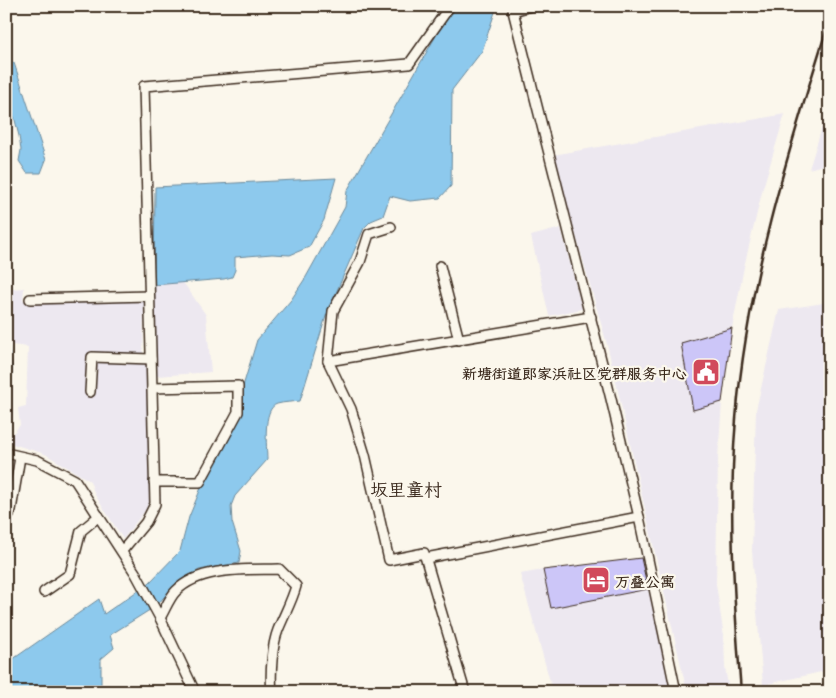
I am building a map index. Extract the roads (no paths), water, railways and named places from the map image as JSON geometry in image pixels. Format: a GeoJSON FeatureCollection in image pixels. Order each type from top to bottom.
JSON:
{"type":"FeatureCollection","features":[{"type":"Feature","properties":{"kind":"street"},"geometry":{"type":"LineString","coordinates":[[122,551],[146,522],[155,504],[144,86],[409,64],[450,6]]}},
{"type":"Feature","properties":{"kind":"street"},"geometry":{"type":"LineString","coordinates":[[531,6],[513,11],[591,317],[639,517],[676,692]]}},
{"type":"Feature","properties":{"kind":"street"},"geometry":{"type":"LineString","coordinates":[[390,227],[369,234],[360,262],[333,311],[328,361],[351,409],[365,455],[390,560],[424,553],[465,692]]}},
{"type":"Feature","properties":{"kind":"street"},"geometry":{"type":"LineString","coordinates":[[440,266],[459,340]]}},
{"type":"Feature","properties":{"kind":"street"},"geometry":{"type":"LineString","coordinates":[[30,299],[149,296]]}},
{"type":"Feature","properties":{"kind":"street"},"geometry":{"type":"LineString","coordinates":[[328,361],[591,317]]}},
{"type":"Feature","properties":{"kind":"street"},"geometry":{"type":"LineString","coordinates":[[90,392],[92,357],[151,359]]}},
{"type":"Feature","properties":{"kind":"street"},"geometry":{"type":"LineString","coordinates":[[152,388],[238,386],[238,412],[200,482],[154,482]]}},
{"type":"Feature","properties":{"kind":"street"},"geometry":{"type":"LineString","coordinates":[[6,453],[37,460],[75,480],[136,574],[160,618],[195,692]]}},
{"type":"Feature","properties":{"kind":"street"},"geometry":{"type":"LineString","coordinates":[[6,521],[12,510],[20,457]]}},
{"type":"Feature","properties":{"kind":"street"},"geometry":{"type":"LineString","coordinates":[[44,592],[70,574],[81,531],[99,516]]}},
{"type":"Feature","properties":{"kind":"street"},"geometry":{"type":"LineString","coordinates":[[426,558],[639,517]]}},
{"type":"Feature","properties":{"kind":"street"},"geometry":{"type":"LineString","coordinates":[[160,618],[175,592],[194,579],[218,572],[279,569],[296,586],[292,600],[277,632],[270,675],[272,692]]}},
{"type":"Feature","properties":{"kind":"water"},"geometry":{"type":"Polygon","coordinates":[[[453,6],[497,6],[482,51],[452,90],[451,186],[440,198],[410,201],[390,196],[383,216],[371,221],[364,228],[326,316],[300,401],[280,403],[272,407],[266,429],[267,460],[235,496],[231,506],[232,522],[241,551],[239,563],[199,570],[174,586],[156,606],[110,635],[114,648],[101,659],[101,692],[71,692],[66,684],[45,692],[6,692],[6,664],[99,599],[104,614],[149,583],[180,551],[189,517],[203,483],[238,414],[241,393],[257,340],[291,300],[306,277],[345,207],[347,191],[453,6]]]}},
{"type":"Feature","properties":{"kind":"water"},"geometry":{"type":"Polygon","coordinates":[[[6,58],[14,63],[46,160],[41,173],[27,173],[19,161],[21,150],[19,136],[6,94],[6,58]]]}},
{"type":"Feature","properties":{"kind":"water"},"geometry":{"type":"Polygon","coordinates":[[[336,178],[324,220],[309,247],[290,255],[272,254],[235,257],[235,270],[232,277],[224,279],[154,285],[155,187],[336,178]]]}},
{"type":"Feature","properties":{"kind":"water"},"geometry":{"type":"Polygon","coordinates":[[[6,200],[8,210],[10,283],[7,334],[12,368],[11,413],[6,428],[6,200]]]}},
{"type":"Feature","properties":{"kind":"railway"},"geometry":{"type":"LineString","coordinates":[[741,692],[734,590],[732,487],[736,419],[742,368],[760,266],[772,216],[785,166],[830,18]]}},
{"type":"Feature","properties":{"kind":"place","name":"新塘街道郎家浜社区党群服务中心"},"geometry":{"type":"Point","coordinates":[706,372]}},
{"type":"Feature","properties":{"kind":"place","name":"万叠公寓"},"geometry":{"type":"Point","coordinates":[596,580]}},
{"type":"Feature","properties":{"kind":"district","name":"坂里童村"},"geometry":{"type":"Point","coordinates":[406,488]}}]}
